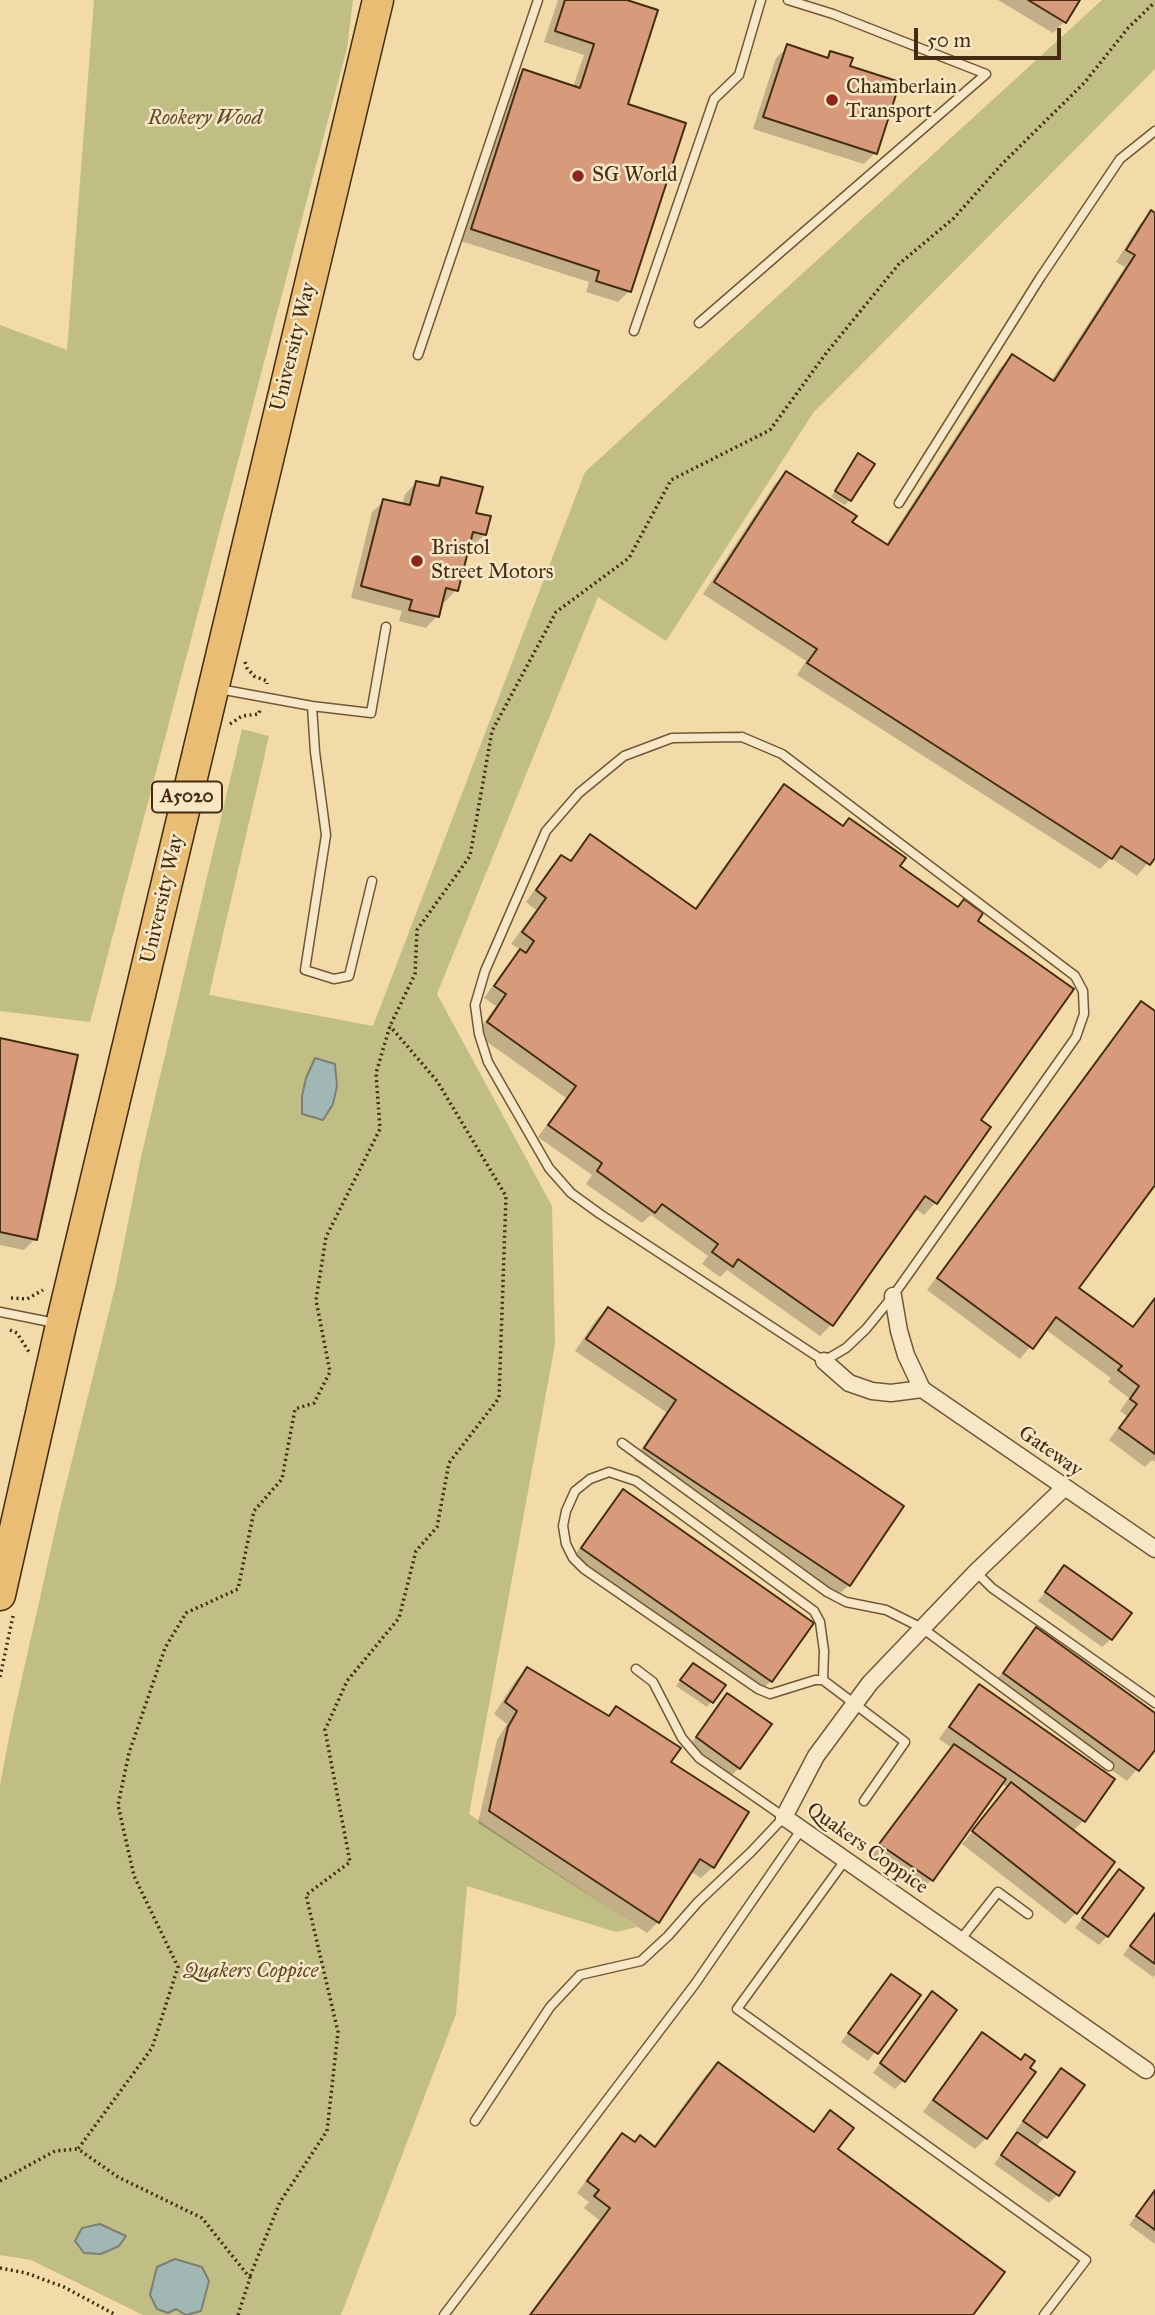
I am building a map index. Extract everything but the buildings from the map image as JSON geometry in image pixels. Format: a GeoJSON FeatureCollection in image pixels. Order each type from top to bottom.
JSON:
{"type":"FeatureCollection","features":[{"type":"Feature","properties":{"kind":"highway","name":"University Way"},"geometry":{"type":"LineString","coordinates":[[0,1595],[61,1325],[378,0]]}},
{"type":"Feature","properties":{"kind":"street"},"geometry":{"type":"LineString","coordinates":[[824,1361],[849,1383],[872,1391],[891,1393],[922,1389],[906,1355],[893,1296]]}},
{"type":"Feature","properties":{"kind":"street","name":"Gateway"},"geometry":{"type":"LineString","coordinates":[[922,1389],[1155,1549]]}},
{"type":"Feature","properties":{"kind":"street","name":"Quakers Coppice"},"geometry":{"type":"LineString","coordinates":[[1065,1487],[976,1572],[853,1704],[816,1756],[784,1817],[1151,2069]]}},
{"type":"Feature","properties":{"kind":"lane"},"geometry":{"type":"LineString","coordinates":[[418,355],[538,0]]}},
{"type":"Feature","properties":{"kind":"lane"},"geometry":{"type":"LineString","coordinates":[[634,331],[714,99],[739,75],[761,0]]}},
{"type":"Feature","properties":{"kind":"lane"},"geometry":{"type":"LineString","coordinates":[[699,323],[986,74],[833,14],[788,0]]}},
{"type":"Feature","properties":{"kind":"lane"},"geometry":{"type":"LineString","coordinates":[[899,503],[1040,278],[1114,166],[1155,131]]}},
{"type":"Feature","properties":{"kind":"lane"},"geometry":{"type":"LineString","coordinates":[[213,687],[312,706],[371,713],[386,627]]}},
{"type":"Feature","properties":{"kind":"lane"},"geometry":{"type":"LineString","coordinates":[[312,706],[326,835],[305,970],[334,979],[349,976],[372,881]]}},
{"type":"Feature","properties":{"kind":"lane"},"geometry":{"type":"LineString","coordinates":[[742,737],[782,754],[1075,976],[1083,991],[1084,1014],[1076,1037],[893,1296],[846,1348],[824,1361],[571,1193],[549,1168],[488,1062],[479,1034],[475,1005],[485,971],[546,831],[579,793],[624,756],[672,738],[742,737]]}},
{"type":"Feature","properties":{"kind":"lane"},"geometry":{"type":"LineString","coordinates":[[0,1312],[61,1325]]}},
{"type":"Feature","properties":{"kind":"lane"},"geometry":{"type":"LineString","coordinates":[[622,1443],[827,1592],[846,1602],[886,1610],[922,1628],[1109,1766]]}},
{"type":"Feature","properties":{"kind":"lane"},"geometry":{"type":"LineString","coordinates":[[823,1680],[824,1651],[820,1622],[814,1611],[636,1481],[609,1472],[590,1479],[575,1491],[563,1526],[566,1544],[573,1558],[584,1569],[758,1689],[770,1694],[823,1680],[905,1742],[864,1801]]}},
{"type":"Feature","properties":{"kind":"lane"},"geometry":{"type":"LineString","coordinates":[[976,1572],[992,1588],[1155,1703]]}},
{"type":"Feature","properties":{"kind":"lane"},"geometry":{"type":"LineString","coordinates":[[475,2121],[550,2007],[580,1975],[641,1961],[784,1817],[699,1758],[682,1738],[653,1682],[636,1668]]}},
{"type":"Feature","properties":{"kind":"lane"},"geometry":{"type":"LineString","coordinates":[[444,2315],[695,1984],[801,1830]]}},
{"type":"Feature","properties":{"kind":"lane"},"geometry":{"type":"LineString","coordinates":[[846,1859],[737,2009],[1086,2260],[1044,2315]]}},
{"type":"Feature","properties":{"kind":"lane"},"geometry":{"type":"LineString","coordinates":[[961,1940],[998,1892],[1028,1914]]}},
{"type":"Feature","properties":{"kind":"path"},"geometry":{"type":"LineString","coordinates":[[78,2149],[152,2048],[178,1967],[134,1876],[118,1805],[129,1753],[164,1648],[186,1613],[238,1589],[254,1511],[282,1479],[295,1409],[314,1403],[330,1372],[316,1300],[326,1237],[380,1129],[376,1073],[390,1026],[415,974],[417,930],[470,856],[492,731],[556,612],[629,558],[671,480],[769,430],[827,352],[900,264],[954,218],[1002,164],[1085,82],[1128,28],[1155,2]]}},
{"type":"Feature","properties":{"kind":"path"},"geometry":{"type":"LineString","coordinates":[[238,2315],[280,2202],[327,2131],[338,2032],[306,1895],[350,1862],[325,1730],[347,1681],[399,1618],[416,1551],[437,1527],[449,1463],[499,1398],[506,1196],[437,1081],[390,1026]]}},
{"type":"Feature","properties":{"kind":"path"},"geometry":{"type":"LineString","coordinates":[[0,2181],[54,2151],[78,2149],[118,2178],[202,2218],[250,2277]]}},
{"type":"Feature","properties":{"kind":"path"},"geometry":{"type":"LineString","coordinates":[[0,2267],[64,2287],[116,2315]]}},
{"type":"Feature","properties":{"kind":"green space","name":"Rookery Wood"},"geometry":{"type":"Polygon","coordinates":[[[94,0],[353,0],[347,48],[90,1022],[0,1011],[0,325],[67,350],[94,0]]]}},
{"type":"Feature","properties":{"kind":"green space","name":"Quakers Coppice"},"geometry":{"type":"Polygon","coordinates":[[[1102,0],[1155,0],[1155,69],[813,413],[666,641],[598,597],[437,994],[552,1206],[555,1344],[469,1814],[637,1927],[616,1932],[467,1886],[456,2014],[341,2315],[143,2315],[31,2260],[0,2255],[0,1785],[59,1513],[116,1283],[141,1157],[242,729],[269,736],[209,995],[373,1026],[585,472],[1102,0]]]}},
{"type":"Feature","properties":{"kind":"water"},"geometry":{"type":"Polygon","coordinates":[[[315,1058],[335,1064],[337,1086],[333,1104],[323,1120],[302,1114],[306,1078],[315,1058]]]}},
{"type":"Feature","properties":{"kind":"water"},"geometry":{"type":"Polygon","coordinates":[[[100,2224],[126,2236],[119,2246],[101,2254],[84,2253],[75,2241],[82,2228],[100,2224]]]}},
{"type":"Feature","properties":{"kind":"water"},"geometry":{"type":"Polygon","coordinates":[[[175,2259],[202,2267],[209,2281],[201,2311],[186,2315],[176,2309],[168,2313],[157,2309],[150,2295],[157,2267],[175,2259]]]}},
{"type":"Feature","properties":{"kind":"place","name":"Chamberlain Transport"},"geometry":{"type":"Point","coordinates":[832,100]}},
{"type":"Feature","properties":{"kind":"place","name":"SG World"},"geometry":{"type":"Point","coordinates":[578,176]}},
{"type":"Feature","properties":{"kind":"place","name":"Bristol Street Motors"},"geometry":{"type":"Point","coordinates":[417,561]}}]}
